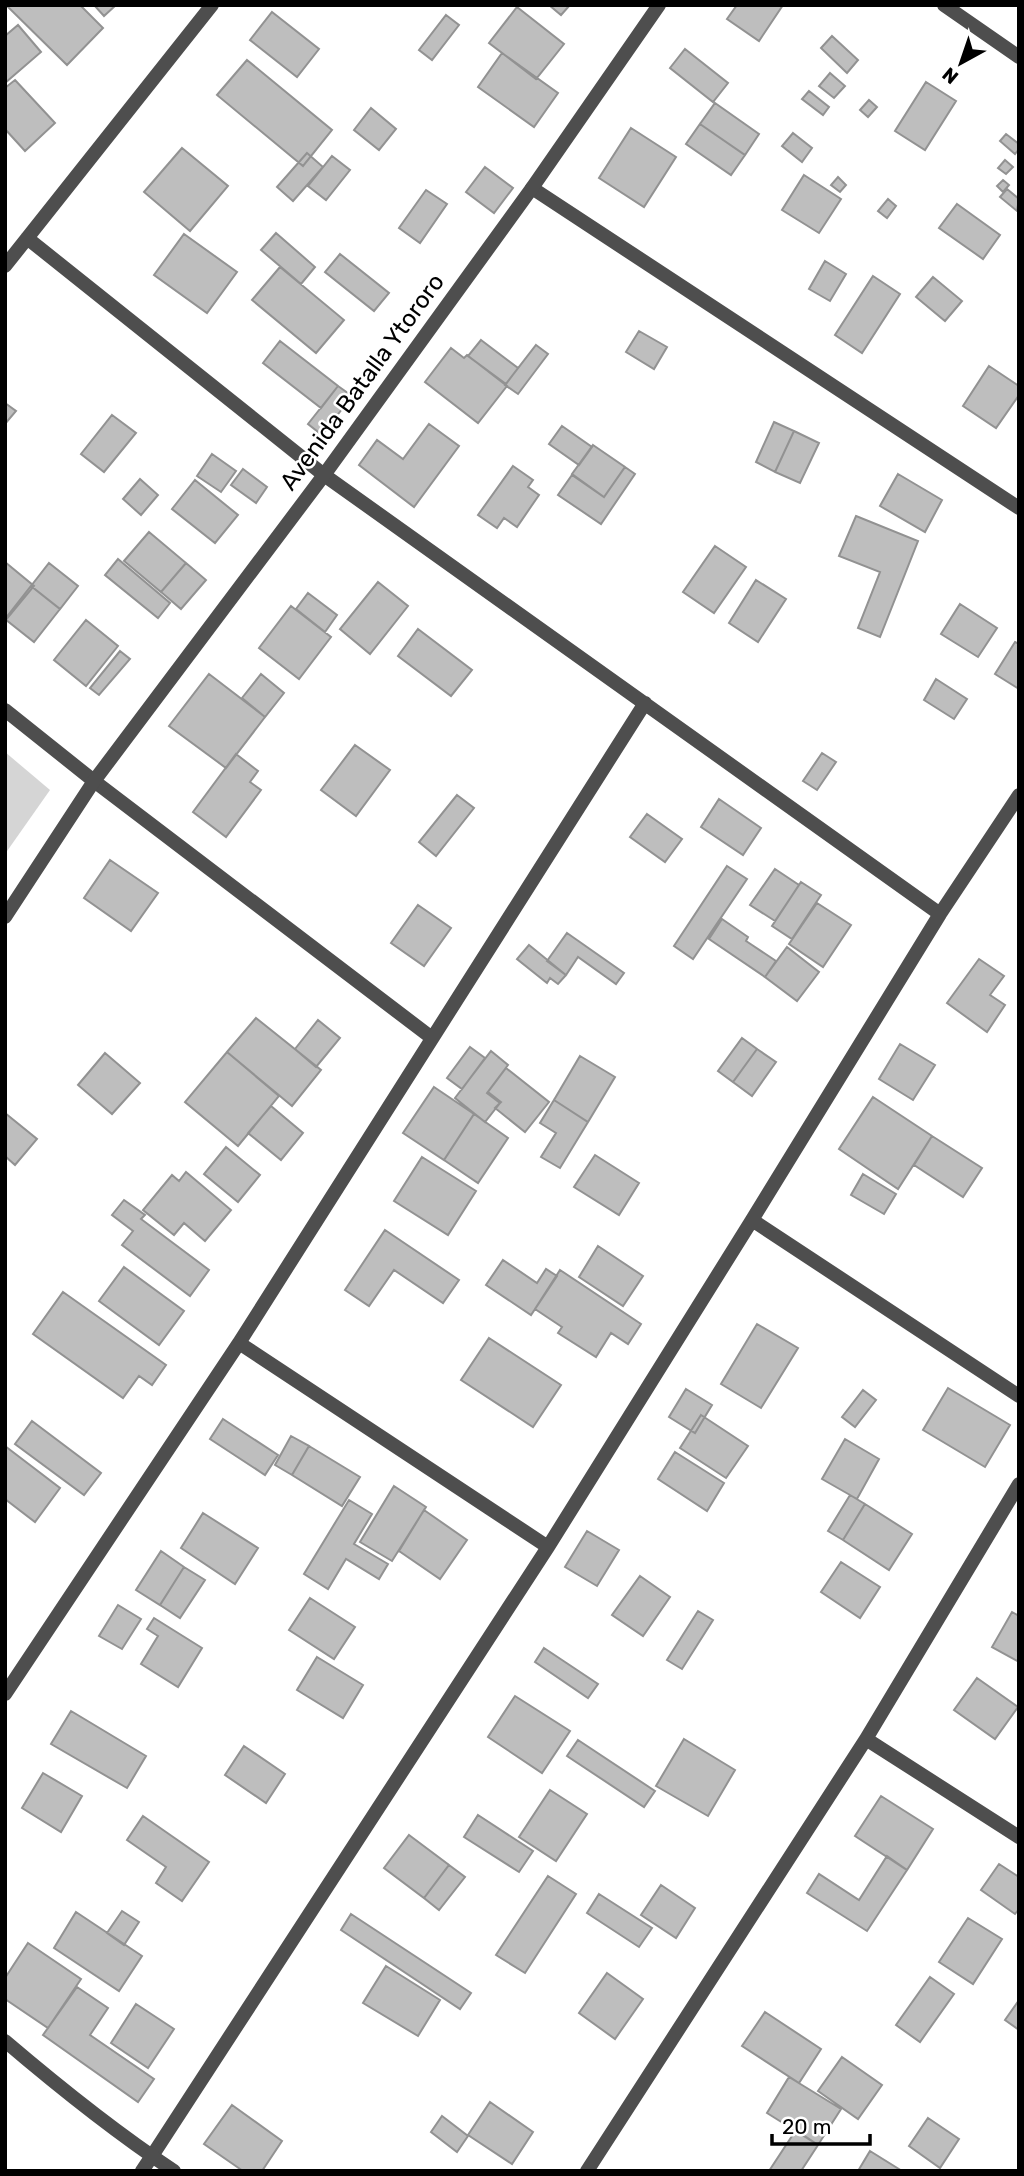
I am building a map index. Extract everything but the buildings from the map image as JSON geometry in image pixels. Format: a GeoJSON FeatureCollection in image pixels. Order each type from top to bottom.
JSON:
{"type":"FeatureCollection","features":[{"type":"Feature","properties":{"kind":"street"},"geometry":{"type":"LineString","coordinates":[[5,266],[212,5]]}},
{"type":"Feature","properties":{"kind":"street","name":"Avenida Batalla Ytororo"},"geometry":{"type":"LineString","coordinates":[[5,917],[94,781],[324,475],[532,188],[659,5]]}},
{"type":"Feature","properties":{"kind":"street"},"geometry":{"type":"LineString","coordinates":[[944,5],[1019,57]]}},
{"type":"Feature","properties":{"kind":"street"},"geometry":{"type":"LineString","coordinates":[[532,188],[1019,508]]}},
{"type":"Feature","properties":{"kind":"street"},"geometry":{"type":"LineString","coordinates":[[27,238],[324,475],[940,914]]}},
{"type":"Feature","properties":{"kind":"street"},"geometry":{"type":"LineString","coordinates":[[5,1694],[239,1343],[645,703]]}},
{"type":"Feature","properties":{"kind":"street"},"geometry":{"type":"LineString","coordinates":[[5,710],[432,1038]]}},
{"type":"Feature","properties":{"kind":"street"},"geometry":{"type":"LineString","coordinates":[[142,2171],[548,1547],[940,914],[1019,795]]}},
{"type":"Feature","properties":{"kind":"street"},"geometry":{"type":"LineString","coordinates":[[752,1220],[1019,1396]]}},
{"type":"Feature","properties":{"kind":"street"},"geometry":{"type":"LineString","coordinates":[[239,1343],[548,1547]]}},
{"type":"Feature","properties":{"kind":"street"},"geometry":{"type":"LineString","coordinates":[[587,2171],[866,1739],[1019,1485]]}},
{"type":"Feature","properties":{"kind":"street"},"geometry":{"type":"LineString","coordinates":[[866,1739],[1019,1837]]}},
{"type":"Feature","properties":{"kind":"street"},"geometry":{"type":"LineString","coordinates":[[5,2041],[173,2171]]}},
{"type":"Feature","properties":{"kind":"shaded area"},"geometry":{"type":"Polygon","coordinates":[[[5,752],[50,790],[5,854],[5,752]]]}}]}
